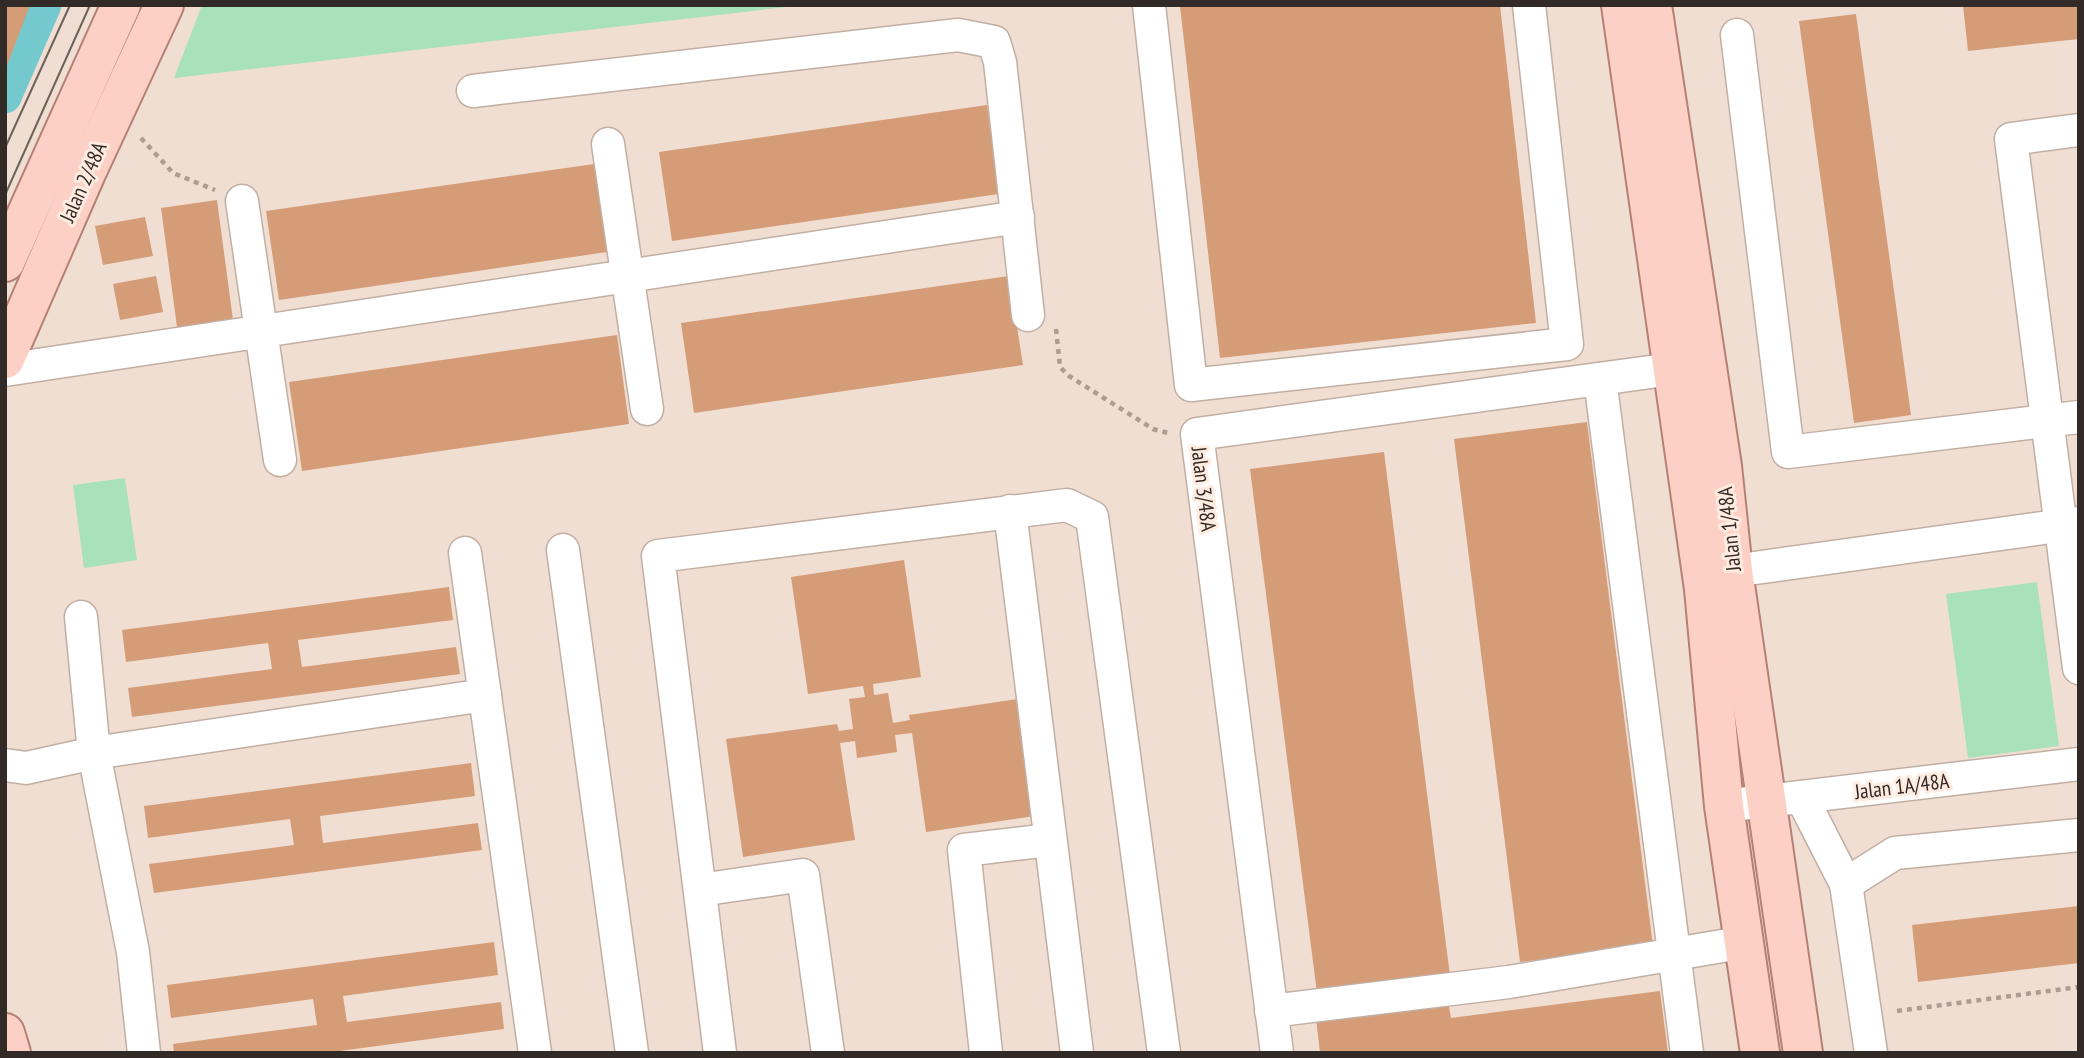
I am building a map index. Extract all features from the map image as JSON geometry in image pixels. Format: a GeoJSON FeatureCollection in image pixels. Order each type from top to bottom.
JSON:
{"type":"FeatureCollection","features":[{"type":"Feature","properties":{"kind":"main road","name":"Jalan 2/48A"},"geometry":{"type":"LineString","coordinates":[[5,262],[121,5]]}},
{"type":"Feature","properties":{"kind":"main road","name":"Jalan 2/48A"},"geometry":{"type":"LineString","coordinates":[[5,359],[164,5]]}},
{"type":"Feature","properties":{"kind":"main road","name":"Jalan 1/48A"},"geometry":{"type":"LineString","coordinates":[[1622,5],[1689,367],[1722,466],[1733,571],[1784,799],[1802,1053]]}},
{"type":"Feature","properties":{"kind":"main road","name":"Jalan 1/48A"},"geometry":{"type":"LineString","coordinates":[[1652,5],[1689,367],[1704,589],[1724,806],[1746,942],[1760,1053]]}},
{"type":"Feature","properties":{"kind":"main road"},"geometry":{"type":"LineString","coordinates":[[5,1033],[11,1053]]}},
{"type":"Feature","properties":{"kind":"street"},"geometry":{"type":"LineString","coordinates":[[1149,5],[1191,385],[1567,344],[1529,5]]}},
{"type":"Feature","properties":{"kind":"street"},"geometry":{"type":"LineString","coordinates":[[473,91],[958,35],[994,42],[1000,62],[1028,315]]}},
{"type":"Feature","properties":{"kind":"street"},"geometry":{"type":"LineString","coordinates":[[1737,35],[1788,452],[2079,417]]}},
{"type":"Feature","properties":{"kind":"street"},"geometry":{"type":"LineString","coordinates":[[2079,130],[2011,139],[2047,421],[2070,524],[2079,668]]}},
{"type":"Feature","properties":{"kind":"street"},"geometry":{"type":"LineString","coordinates":[[608,144],[647,409]]}},
{"type":"Feature","properties":{"kind":"street"},"geometry":{"type":"LineString","coordinates":[[242,201],[280,460]]}},
{"type":"Feature","properties":{"kind":"street"},"geometry":{"type":"LineString","coordinates":[[5,370],[1018,216]]}},
{"type":"Feature","properties":{"kind":"street","name":"Jalan 3/48A"},"geometry":{"type":"LineString","coordinates":[[1277,1053],[1197,435],[1689,367]]}},
{"type":"Feature","properties":{"kind":"street"},"geometry":{"type":"LineString","coordinates":[[1600,379],[1687,1053]]}},
{"type":"Feature","properties":{"kind":"street"},"geometry":{"type":"LineString","coordinates":[[720,1053],[657,556],[1068,505],[1092,517],[1164,1053]]}},
{"type":"Feature","properties":{"kind":"street"},"geometry":{"type":"LineString","coordinates":[[1010,511],[1077,1053]]}},
{"type":"Feature","properties":{"kind":"street"},"geometry":{"type":"LineString","coordinates":[[1733,571],[2070,524]]}},
{"type":"Feature","properties":{"kind":"street"},"geometry":{"type":"LineString","coordinates":[[563,550],[632,1053]]}},
{"type":"Feature","properties":{"kind":"street"},"geometry":{"type":"LineString","coordinates":[[465,553],[535,1053]]}},
{"type":"Feature","properties":{"kind":"street"},"geometry":{"type":"LineString","coordinates":[[81,617],[94,753],[132,952],[144,1053]]}},
{"type":"Feature","properties":{"kind":"street"},"geometry":{"type":"LineString","coordinates":[[12,771],[94,753],[485,695]]}},
{"type":"Feature","properties":{"kind":"street","name":"Jalan 1A/48A"},"geometry":{"type":"LineString","coordinates":[[1724,806],[2079,764]]}},
{"type":"Feature","properties":{"kind":"street"},"geometry":{"type":"LineString","coordinates":[[1784,799],[1846,884],[1871,1053]]}},
{"type":"Feature","properties":{"kind":"street"},"geometry":{"type":"LineString","coordinates":[[1846,884],[1895,853],[2079,835]]}},
{"type":"Feature","properties":{"kind":"street"},"geometry":{"type":"LineString","coordinates":[[986,1053],[964,850],[1050,840]]}},
{"type":"Feature","properties":{"kind":"street"},"geometry":{"type":"LineString","coordinates":[[700,890],[803,875],[828,1053]]}},
{"type":"Feature","properties":{"kind":"street"},"geometry":{"type":"LineString","coordinates":[[1272,1011],[1508,982],[1746,942]]}},
{"type":"Feature","properties":{"kind":"path"},"geometry":{"type":"LineString","coordinates":[[115,110],[173,173],[242,201]]}},
{"type":"Feature","properties":{"kind":"path"},"geometry":{"type":"LineString","coordinates":[[1028,315],[1054,313],[1060,367],[1080,384],[1153,429],[1173,435],[1197,435]]}},
{"type":"Feature","properties":{"kind":"path"},"geometry":{"type":"LineString","coordinates":[[1865,1015],[2079,987]]}},
{"type":"Feature","properties":{"kind":"green space"},"geometry":{"type":"Polygon","coordinates":[[[202,5],[804,5],[174,78],[202,5]]]}},
{"type":"Feature","properties":{"kind":"green space"},"geometry":{"type":"Polygon","coordinates":[[[125,478],[137,560],[84,568],[73,485],[125,478]]]}},
{"type":"Feature","properties":{"kind":"green space"},"geometry":{"type":"Polygon","coordinates":[[[2037,582],[2059,746],[1968,758],[1946,594],[2037,582]]]}},
{"type":"Feature","properties":{"kind":"building"},"geometry":{"type":"Polygon","coordinates":[[[5,5],[30,5],[5,71],[5,5]]]}},
{"type":"Feature","properties":{"kind":"building"},"geometry":{"type":"Polygon","coordinates":[[[1500,5],[1536,323],[1220,358],[1180,6],[1500,5]]]}},
{"type":"Feature","properties":{"kind":"building"},"geometry":{"type":"Polygon","coordinates":[[[1963,5],[2079,5],[2079,39],[1968,51],[1963,5]]]}},
{"type":"Feature","properties":{"kind":"building"},"geometry":{"type":"Polygon","coordinates":[[[1856,14],[1911,415],[1854,423],[1799,21],[1856,14]]]}},
{"type":"Feature","properties":{"kind":"building"},"geometry":{"type":"Polygon","coordinates":[[[987,105],[999,194],[672,241],[659,152],[987,105]]]}},
{"type":"Feature","properties":{"kind":"building"},"geometry":{"type":"Polygon","coordinates":[[[594,164],[607,252],[279,300],[266,211],[594,164]]]}},
{"type":"Feature","properties":{"kind":"building"},"geometry":{"type":"Polygon","coordinates":[[[217,200],[233,320],[177,327],[161,208],[217,200]]]}},
{"type":"Feature","properties":{"kind":"building"},"geometry":{"type":"Polygon","coordinates":[[[145,217],[153,256],[103,265],[95,226],[145,217]]]}},
{"type":"Feature","properties":{"kind":"building"},"geometry":{"type":"Polygon","coordinates":[[[156,276],[163,312],[120,320],[113,284],[156,276]]]}},
{"type":"Feature","properties":{"kind":"building"},"geometry":{"type":"Polygon","coordinates":[[[1009,276],[1023,365],[694,413],[681,323],[1009,276]]]}},
{"type":"Feature","properties":{"kind":"building"},"geometry":{"type":"Polygon","coordinates":[[[617,335],[629,424],[302,471],[289,382],[617,335]]]}},
{"type":"Feature","properties":{"kind":"building"},"geometry":{"type":"Polygon","coordinates":[[[1587,422],[1653,946],[1520,962],[1454,439],[1587,422]]]}},
{"type":"Feature","properties":{"kind":"building"},"geometry":{"type":"Polygon","coordinates":[[[1384,452],[1450,976],[1317,993],[1250,469],[1384,452]]]}},
{"type":"Feature","properties":{"kind":"building"},"geometry":{"type":"Polygon","coordinates":[[[904,560],[921,677],[873,684],[874,695],[888,693],[893,723],[910,720],[909,715],[1024,698],[1042,815],[926,832],[912,733],[895,735],[897,752],[857,758],[855,741],[840,743],[855,840],[743,857],[726,739],[837,724],[839,731],[853,729],[849,699],[865,697],[863,686],[808,694],[791,577],[904,560]]]}},
{"type":"Feature","properties":{"kind":"building"},"geometry":{"type":"Polygon","coordinates":[[[449,587],[453,620],[298,640],[302,667],[456,647],[460,674],[132,717],[128,688],[272,669],[268,643],[126,662],[122,630],[449,587]]]}},
{"type":"Feature","properties":{"kind":"building"},"geometry":{"type":"Polygon","coordinates":[[[471,763],[475,796],[320,816],[323,843],[478,823],[482,850],[154,893],[149,864],[294,845],[290,819],[148,838],[144,806],[471,763]]]}},
{"type":"Feature","properties":{"kind":"building"},"geometry":{"type":"Polygon","coordinates":[[[2079,906],[2079,963],[1918,982],[1912,925],[2079,906]]]}},
{"type":"Feature","properties":{"kind":"building"},"geometry":{"type":"Polygon","coordinates":[[[494,942],[498,975],[343,996],[347,1022],[501,1002],[504,1029],[325,1053],[174,1053],[173,1044],[317,1025],[313,999],[171,1018],[167,985],[494,942]]]}},
{"type":"Feature","properties":{"kind":"building"},"geometry":{"type":"Polygon","coordinates":[[[1660,991],[1668,1053],[1320,1053],[1316,1018],[1448,1001],[1451,1018],[1660,991]]]}},
{"type":"Feature","properties":{"kind":"waterway"},"geometry":{"type":"LineString","coordinates":[[5,97],[45,5]]}},
{"type":"Feature","properties":{"kind":"tram line"},"geometry":{"type":"LineString","coordinates":[[5,148],[70,5]]}},
{"type":"Feature","properties":{"kind":"tram line"},"geometry":{"type":"LineString","coordinates":[[5,195],[90,5]]}}]}
